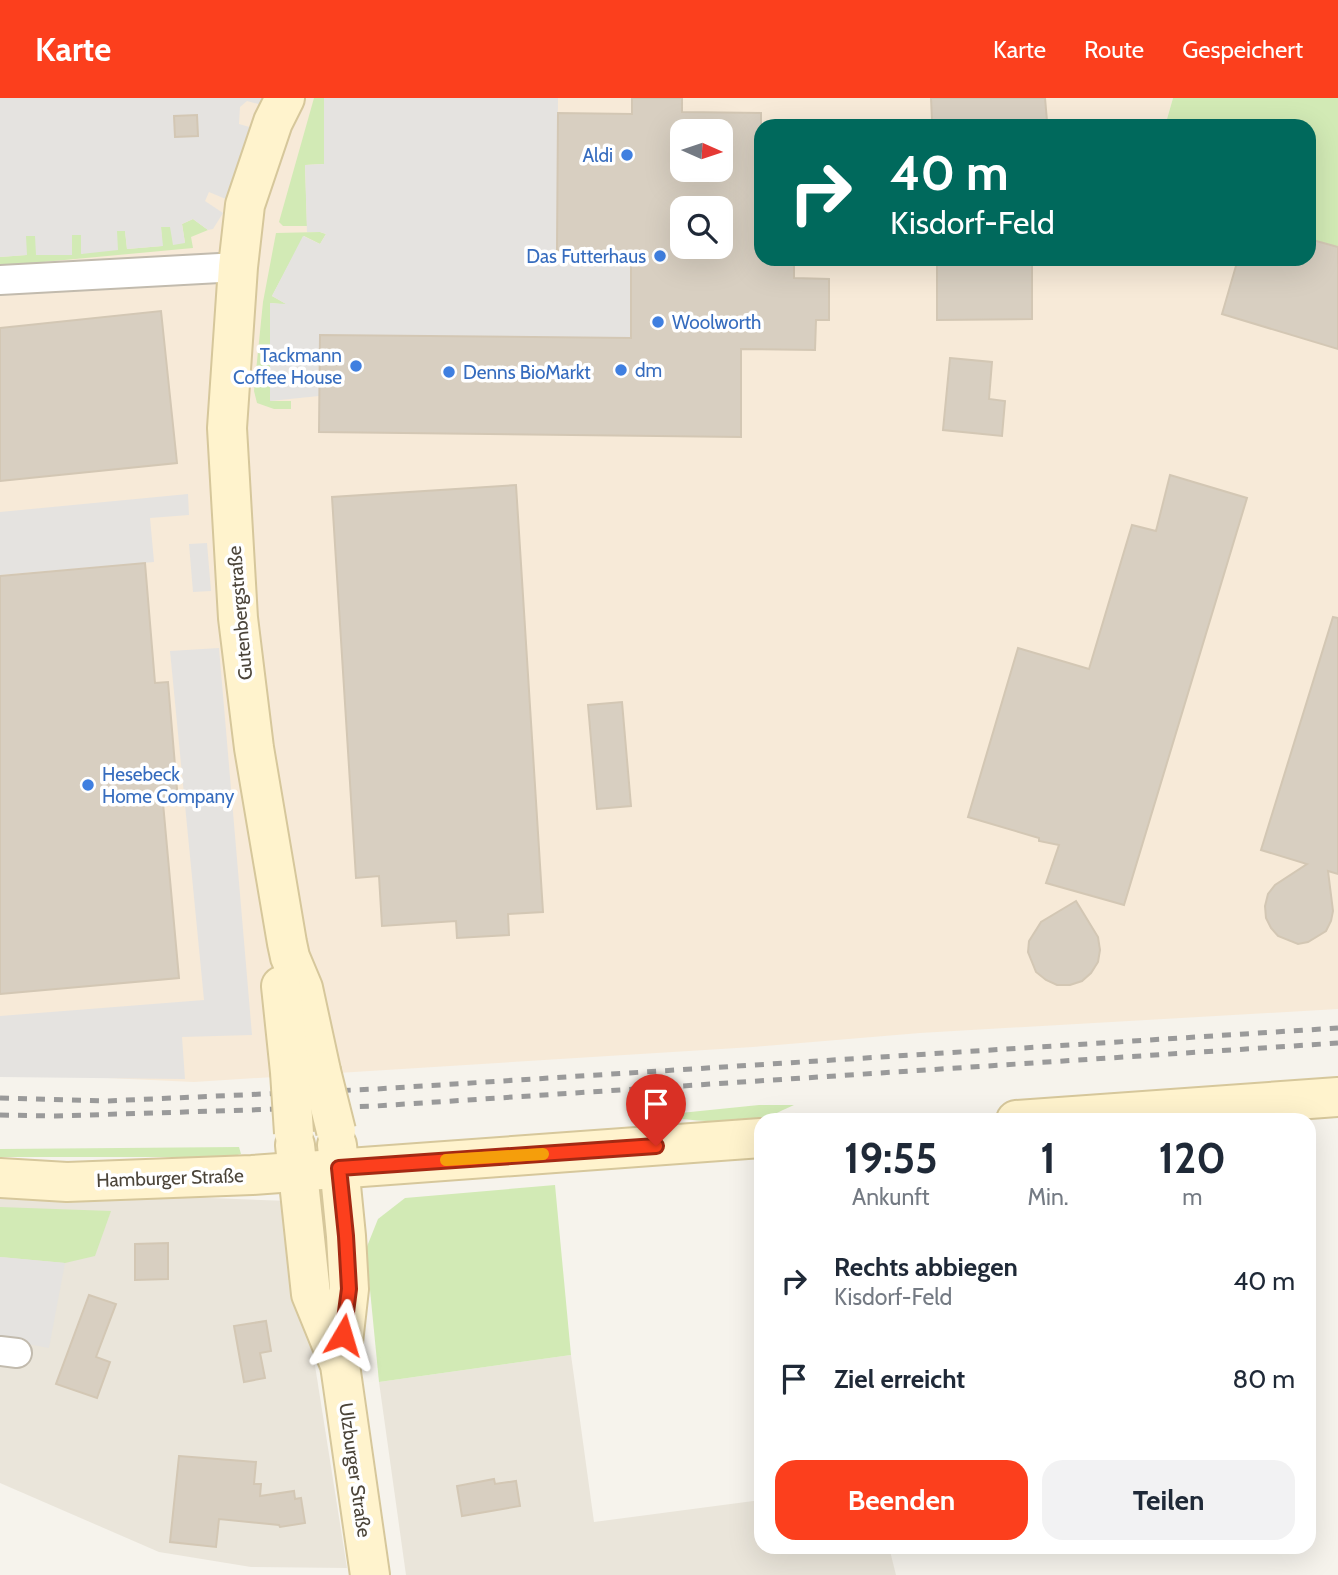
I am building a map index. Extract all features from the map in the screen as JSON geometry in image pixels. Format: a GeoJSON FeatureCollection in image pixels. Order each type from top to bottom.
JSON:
{"type":"FeatureCollection","features":[{"type":"Feature","properties":{"kind":"main road","name":"Gutenbergstraße"},"geometry":{"type":"LineString","coordinates":[[285,98],[273,122],[245,205],[227,428],[238,618],[254,748],[278,900],[290,957],[281,984],[306,1072],[337,1149]]}},
{"type":"Feature","properties":{"kind":"main road","name":"Gutenbergstraße"},"geometry":{"type":"LineString","coordinates":[[238,267],[266,211],[291,126],[294,98]]}},
{"type":"Feature","properties":{"kind":"main road","name":"Gutenbergstraße"},"geometry":{"type":"LineString","coordinates":[[296,1171],[294,1133],[306,1072]]}},
{"type":"Feature","properties":{"kind":"main road"},"geometry":{"type":"LineString","coordinates":[[1114,1113],[1338,1097]]}},
{"type":"Feature","properties":{"kind":"main road","name":"Hamburger Straße"},"geometry":{"type":"LineString","coordinates":[[0,1178],[67,1182],[252,1175],[296,1171],[337,1149],[754,1138]]}},
{"type":"Feature","properties":{"kind":"main road","name":"Ulzburger Straße"},"geometry":{"type":"LineString","coordinates":[[337,1149],[349,1289],[340,1365]]}},
{"type":"Feature","properties":{"kind":"main road","name":"Ulzburger Straße"},"geometry":{"type":"LineString","coordinates":[[296,1171],[311,1294],[340,1365],[370,1575]]}},
{"type":"Feature","properties":{"kind":"street"},"geometry":{"type":"LineString","coordinates":[[0,280],[238,267]]}},
{"type":"Feature","properties":{"kind":"shaded area"},"geometry":{"type":"Polygon","coordinates":[[[0,98],[1173,98],[1167,119],[754,119],[754,266],[1316,266],[1316,241],[1338,247],[1338,1009],[920,1033],[753,1047],[194,1082],[0,1073],[0,98]]]}},
{"type":"Feature","properties":{"kind":"shaded area"},"geometry":{"type":"Polygon","coordinates":[[[0,98],[265,98],[262,105],[247,101],[240,107],[239,124],[253,128],[228,200],[209,192],[205,201],[223,213],[213,229],[208,230],[193,219],[182,224],[185,243],[173,245],[170,227],[161,227],[163,246],[127,249],[125,231],[117,231],[118,250],[81,254],[81,235],[72,235],[72,255],[36,255],[35,236],[26,236],[27,255],[0,257],[0,98]]]}},
{"type":"Feature","properties":{"kind":"shaded area"},"geometry":{"type":"Polygon","coordinates":[[[324,98],[558,98],[557,250],[631,251],[631,338],[321,335],[319,396],[270,401],[270,303],[286,304],[272,296],[303,236],[320,244],[326,234],[307,232],[305,165],[324,164],[324,98]]]}},
{"type":"Feature","properties":{"kind":"shaded area"},"geometry":{"type":"Polygon","coordinates":[[[188,494],[189,515],[150,518],[154,562],[0,575],[0,512],[188,494]]]}},
{"type":"Feature","properties":{"kind":"shaded area"},"geometry":{"type":"Polygon","coordinates":[[[207,543],[211,591],[193,592],[189,544],[207,543]]]}},
{"type":"Feature","properties":{"kind":"shaded area"},"geometry":{"type":"Polygon","coordinates":[[[219,648],[252,1035],[182,1037],[185,1079],[0,1077],[0,1016],[204,1000],[170,651],[219,648]]]}},
{"type":"Feature","properties":{"kind":"shaded area"},"geometry":{"type":"Polygon","coordinates":[[[0,1190],[289,1201],[347,1568],[251,1567],[159,1552],[0,1483],[0,1190]]]}},
{"type":"Feature","properties":{"kind":"shaded area"},"geometry":{"type":"Polygon","coordinates":[[[0,1257],[65,1263],[49,1348],[0,1339],[0,1257]]]}},
{"type":"Feature","properties":{"kind":"shaded area"},"geometry":{"type":"Polygon","coordinates":[[[571,1355],[594,1522],[754,1501],[754,1554],[891,1554],[896,1575],[406,1575],[379,1382],[571,1355]]]}},
{"type":"Feature","properties":{"kind":"green space"},"geometry":{"type":"Polygon","coordinates":[[[314,98],[324,98],[324,164],[305,165],[307,226],[283,226],[279,222],[314,98]]]}},
{"type":"Feature","properties":{"kind":"green space"},"geometry":{"type":"Polygon","coordinates":[[[1173,98],[1338,98],[1338,247],[1316,241],[1316,119],[1167,119],[1173,98]]]}},
{"type":"Feature","properties":{"kind":"green space"},"geometry":{"type":"Polygon","coordinates":[[[193,219],[208,230],[191,237],[193,248],[0,266],[0,257],[26,255],[26,236],[35,236],[72,254],[71,234],[81,234],[82,254],[116,231],[125,230],[127,249],[162,246],[161,227],[170,226],[185,243],[182,224],[193,219]]]}},
{"type":"Feature","properties":{"kind":"green space"},"geometry":{"type":"Polygon","coordinates":[[[276,233],[326,234],[320,244],[304,236],[272,296],[288,305],[271,303],[271,401],[291,401],[291,409],[274,409],[257,403],[254,391],[263,302],[276,233]]]}},
{"type":"Feature","properties":{"kind":"green space"},"geometry":{"type":"Polygon","coordinates":[[[759,1105],[794,1105],[776,1113],[754,1113],[754,1119],[749,1120],[707,1121],[651,1116],[759,1105]]]}},
{"type":"Feature","properties":{"kind":"green space"},"geometry":{"type":"Polygon","coordinates":[[[239,1147],[241,1154],[230,1157],[0,1157],[0,1149],[239,1147]]]}},
{"type":"Feature","properties":{"kind":"green space"},"geometry":{"type":"Polygon","coordinates":[[[555,1185],[571,1355],[379,1382],[366,1249],[378,1219],[405,1198],[555,1185]]]}},
{"type":"Feature","properties":{"kind":"green space"},"geometry":{"type":"Polygon","coordinates":[[[0,1207],[111,1211],[95,1256],[65,1263],[0,1257],[0,1207]]]}},
{"type":"Feature","properties":{"kind":"building"},"geometry":{"type":"Polygon","coordinates":[[[632,98],[682,98],[682,112],[761,113],[761,119],[754,119],[754,266],[794,266],[794,278],[829,279],[829,320],[816,320],[815,350],[741,349],[741,437],[319,432],[320,335],[631,338],[631,251],[557,250],[558,113],[632,114],[632,98]]]}},
{"type":"Feature","properties":{"kind":"building"},"geometry":{"type":"Polygon","coordinates":[[[931,98],[1045,98],[1047,119],[932,119],[931,98]]]}},
{"type":"Feature","properties":{"kind":"building"},"geometry":{"type":"Polygon","coordinates":[[[197,115],[198,136],[175,137],[174,116],[197,115]]]}},
{"type":"Feature","properties":{"kind":"building"},"geometry":{"type":"Polygon","coordinates":[[[1316,241],[1338,247],[1338,349],[1222,314],[1236,266],[1316,266],[1316,241]]]}},
{"type":"Feature","properties":{"kind":"building"},"geometry":{"type":"Polygon","coordinates":[[[937,266],[1032,266],[1032,319],[937,320],[937,266]]]}},
{"type":"Feature","properties":{"kind":"building"},"geometry":{"type":"Polygon","coordinates":[[[161,311],[177,463],[0,481],[0,328],[161,311]]]}},
{"type":"Feature","properties":{"kind":"building"},"geometry":{"type":"Polygon","coordinates":[[[950,358],[992,362],[989,399],[1005,401],[1002,436],[943,430],[950,358]]]}},
{"type":"Feature","properties":{"kind":"building"},"geometry":{"type":"Polygon","coordinates":[[[1170,475],[1247,498],[1124,905],[1046,883],[1059,845],[968,817],[1018,648],[1089,669],[1132,525],[1156,531],[1170,475]]]}},
{"type":"Feature","properties":{"kind":"building"},"geometry":{"type":"Polygon","coordinates":[[[516,485],[543,912],[508,914],[509,935],[457,938],[456,921],[382,926],[379,876],[356,878],[332,497],[516,485]]]}},
{"type":"Feature","properties":{"kind":"building","name":"Hesebeck Home Company"},"geometry":{"type":"Polygon","coordinates":[[[145,563],[155,683],[168,682],[178,801],[163,803],[179,978],[0,994],[0,576],[145,563]]]}},
{"type":"Feature","properties":{"kind":"building"},"geometry":{"type":"Polygon","coordinates":[[[1333,617],[1338,618],[1338,874],[1328,871],[1333,911],[1326,931],[1308,942],[1298,944],[1278,936],[1271,928],[1266,918],[1265,906],[1268,894],[1275,885],[1307,864],[1261,850],[1333,617]]]}},
{"type":"Feature","properties":{"kind":"building"},"geometry":{"type":"Polygon","coordinates":[[[622,702],[631,806],[597,809],[588,705],[622,702]]]}},
{"type":"Feature","properties":{"kind":"building"},"geometry":{"type":"Polygon","coordinates":[[[1076,901],[1098,937],[1098,962],[1082,981],[1057,985],[1036,972],[1028,952],[1029,941],[1041,922],[1076,901]]]}},
{"type":"Feature","properties":{"kind":"building"},"geometry":{"type":"Polygon","coordinates":[[[168,1243],[168,1279],[135,1280],[135,1244],[168,1243]]]}},
{"type":"Feature","properties":{"kind":"building"},"geometry":{"type":"Polygon","coordinates":[[[89,1295],[116,1304],[96,1357],[110,1362],[97,1398],[56,1384],[89,1295]]]}},
{"type":"Feature","properties":{"kind":"building"},"geometry":{"type":"Polygon","coordinates":[[[266,1321],[271,1351],[260,1353],[265,1378],[244,1382],[234,1326],[266,1321]]]}},
{"type":"Feature","properties":{"kind":"building"},"geometry":{"type":"Polygon","coordinates":[[[179,1456],[256,1462],[254,1484],[261,1484],[260,1496],[294,1491],[295,1499],[301,1498],[305,1523],[280,1527],[219,1519],[216,1547],[170,1542],[179,1456]]]}},
{"type":"Feature","properties":{"kind":"building"},"geometry":{"type":"Polygon","coordinates":[[[494,1479],[495,1484],[516,1481],[520,1506],[462,1516],[457,1486],[494,1479]]]}},
{"type":"Feature","properties":{"kind":"railway"},"geometry":{"type":"LineString","coordinates":[[0,1098],[106,1101],[376,1089],[1338,1028]]}},
{"type":"Feature","properties":{"kind":"railway"},"geometry":{"type":"LineString","coordinates":[[0,1115],[56,1116],[376,1106],[1338,1043]]}},
{"type":"Feature","properties":{"kind":"slow traffic"},"geometry":{"type":"LineString","coordinates":[[446,1160],[543,1154]]}},
{"type":"Feature","properties":{"kind":"place","name":"Aldi"},"geometry":{"type":"Point","coordinates":[627,155]}},
{"type":"Feature","properties":{"kind":"place","name":"Das Futterhaus"},"geometry":{"type":"Point","coordinates":[660,256]}},
{"type":"Feature","properties":{"kind":"place","name":"Woolworth"},"geometry":{"type":"Point","coordinates":[658,322]}},
{"type":"Feature","properties":{"kind":"place","name":"Tackmann Coffee House"},"geometry":{"type":"Point","coordinates":[356,366]}},
{"type":"Feature","properties":{"kind":"place","name":"dm"},"geometry":{"type":"Point","coordinates":[621,370]}},
{"type":"Feature","properties":{"kind":"place","name":"Denns BioMarkt"},"geometry":{"type":"Point","coordinates":[449,372]}},
{"type":"Feature","properties":{"kind":"place","name":"Hesebeck Home Company"},"geometry":{"type":"Point","coordinates":[88,785]}},
{"type":"Feature","properties":{"kind":"route"},"geometry":{"type":"LineString","coordinates":[[343,1335],[349,1289],[339,1168],[656,1146]]}}]}
